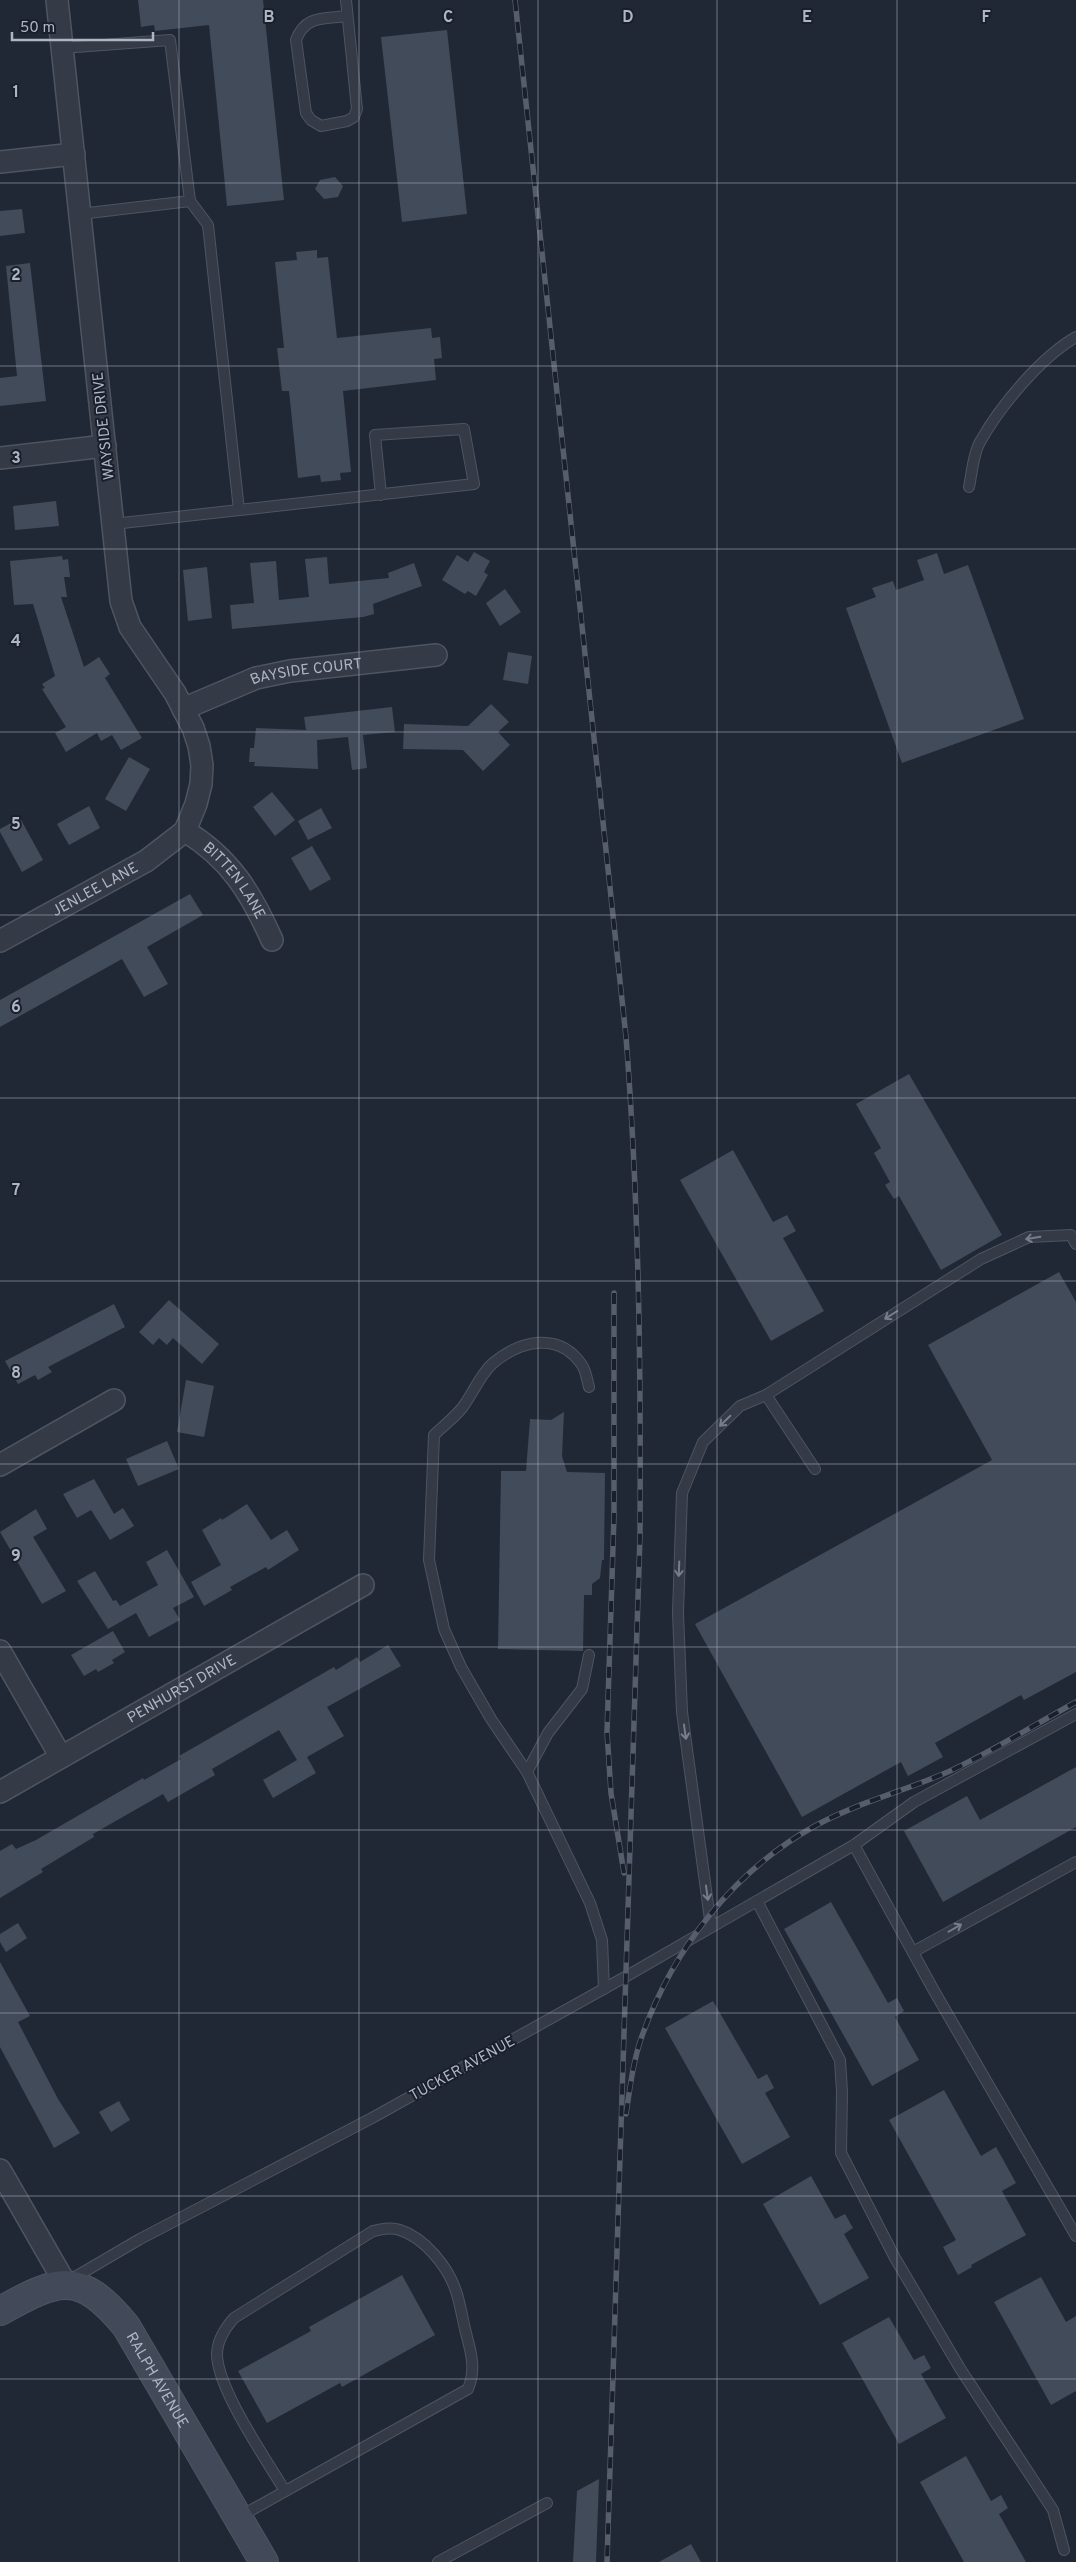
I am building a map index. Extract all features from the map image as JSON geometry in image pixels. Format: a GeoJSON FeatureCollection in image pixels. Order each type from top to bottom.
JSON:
{"type":"FeatureCollection","features":[{"type":"Feature","properties":{"kind":"street","name":"WAYSIDE DRIVE"},"geometry":{"type":"LineString","coordinates":[[56,0],[121,600],[130,627],[152,657],[183,709],[199,746],[202,765],[199,791],[185,831]]}},
{"type":"Feature","properties":{"kind":"street"},"geometry":{"type":"LineString","coordinates":[[0,162],[74,154]]}},
{"type":"Feature","properties":{"kind":"street"},"geometry":{"type":"LineString","coordinates":[[0,458],[105,446]]}},
{"type":"Feature","properties":{"kind":"street","name":"BAYSIDE COURT"},"geometry":{"type":"LineString","coordinates":[[183,709],[256,678],[290,671],[436,655]]}},
{"type":"Feature","properties":{"kind":"street","name":"BITTEN LANE"},"geometry":{"type":"LineString","coordinates":[[185,831],[207,844],[234,872],[248,891],[272,940]]}},
{"type":"Feature","properties":{"kind":"street","name":"JENLEE LANE"},"geometry":{"type":"LineString","coordinates":[[0,941],[146,861],[185,831]]}},
{"type":"Feature","properties":{"kind":"street"},"geometry":{"type":"LineString","coordinates":[[0,1465],[114,1400]]}},
{"type":"Feature","properties":{"kind":"street","name":"PENHURST DRIVE"},"geometry":{"type":"LineString","coordinates":[[0,1792],[363,1585]]}},
{"type":"Feature","properties":{"kind":"street"},"geometry":{"type":"LineString","coordinates":[[0,1651],[60,1757]]}},
{"type":"Feature","properties":{"kind":"street"},"geometry":{"type":"LineString","coordinates":[[0,2170],[65,2283],[43,2288],[0,2311]]}},
{"type":"Feature","properties":{"kind":"street","name":"RALPH AVENUE"},"geometry":{"type":"LineString","coordinates":[[65,2283],[84,2290],[108,2304],[126,2326],[264,2562]]}},
{"type":"Feature","properties":{"kind":"lane"},"geometry":{"type":"LineString","coordinates":[[346,0],[357,109],[354,118],[321,126],[311,120],[306,113],[296,40],[300,30],[308,21],[347,16]]}},
{"type":"Feature","properties":{"kind":"lane"},"geometry":{"type":"LineString","coordinates":[[62,48],[170,40],[190,201],[208,225],[239,510]]}},
{"type":"Feature","properties":{"kind":"lane"},"geometry":{"type":"LineString","coordinates":[[80,214],[190,201]]}},
{"type":"Feature","properties":{"kind":"lane"},"geometry":{"type":"LineString","coordinates":[[969,486],[979,443],[1023,383],[1062,345],[1076,337]]}},
{"type":"Feature","properties":{"kind":"lane"},"geometry":{"type":"LineString","coordinates":[[113,524],[381,495],[474,484],[464,429],[375,435],[381,495]]}},
{"type":"Feature","properties":{"kind":"lane"},"geometry":{"type":"LineString","coordinates":[[711,1928],[682,1712],[678,1613],[682,1493],[703,1442],[740,1406],[766,1395],[981,1259],[1028,1237],[1071,1235],[1076,1244]]}},
{"type":"Feature","properties":{"kind":"lane"},"geometry":{"type":"LineString","coordinates":[[589,1387],[583,1367],[571,1352],[552,1342],[534,1343],[511,1350],[491,1365],[461,1410],[434,1435],[429,1560],[444,1629],[461,1667],[491,1719],[527,1772],[598,1924],[602,1940],[604,1989]]}},
{"type":"Feature","properties":{"kind":"lane"},"geometry":{"type":"LineString","coordinates":[[766,1395],[815,1469]]}},
{"type":"Feature","properties":{"kind":"lane"},"geometry":{"type":"LineString","coordinates":[[527,1772],[548,1733],[582,1689],[589,1655]]}},
{"type":"Feature","properties":{"kind":"lane","name":"TUCKER AVENUE"},"geometry":{"type":"LineString","coordinates":[[65,2283],[140,2240],[372,2118],[604,1989],[854,1844],[914,1802],[1076,1714]]}},
{"type":"Feature","properties":{"kind":"lane"},"geometry":{"type":"LineString","coordinates":[[854,1844],[913,1952],[1076,2236]]}},
{"type":"Feature","properties":{"kind":"lane"},"geometry":{"type":"LineString","coordinates":[[913,1952],[1076,1862]]}},
{"type":"Feature","properties":{"kind":"lane"},"geometry":{"type":"LineString","coordinates":[[756,1901],[840,2060],[842,2092],[841,2153],[895,2258],[962,2370],[1053,2510],[1064,2550]]}},
{"type":"Feature","properties":{"kind":"lane"},"geometry":{"type":"LineString","coordinates":[[238,2518],[468,2389],[472,2380],[474,2364],[456,2290],[436,2257],[418,2240],[401,2230],[387,2228],[374,2231],[234,2318],[225,2327],[217,2354],[219,2370],[228,2393],[285,2491]]}},
{"type":"Feature","properties":{"kind":"lane"},"geometry":{"type":"LineString","coordinates":[[438,2562],[547,2503]]}},
{"type":"Feature","properties":{"kind":"building"},"geometry":{"type":"Polygon","coordinates":[[[138,0],[263,0],[284,200],[227,206],[209,25],[155,31],[154,25],[141,27],[138,0]]]}},
{"type":"Feature","properties":{"kind":"building"},"geometry":{"type":"Polygon","coordinates":[[[447,30],[467,214],[402,222],[381,37],[447,30]]]}},
{"type":"Feature","properties":{"kind":"building"},"geometry":{"type":"Polygon","coordinates":[[[335,177],[343,186],[338,197],[324,199],[315,189],[320,180],[335,177]]]}},
{"type":"Feature","properties":{"kind":"building"},"geometry":{"type":"Polygon","coordinates":[[[22,209],[25,233],[0,236],[0,211],[22,209]]]}},
{"type":"Feature","properties":{"kind":"building"},"geometry":{"type":"Polygon","coordinates":[[[317,250],[317,258],[328,257],[337,338],[431,328],[432,338],[440,337],[442,358],[434,359],[436,380],[343,391],[351,472],[340,473],[341,480],[321,482],[320,475],[298,478],[289,391],[282,391],[277,348],[284,348],[275,262],[297,260],[296,252],[317,250]]]}},
{"type":"Feature","properties":{"kind":"building"},"geometry":{"type":"Polygon","coordinates":[[[30,263],[46,401],[0,406],[0,378],[17,376],[6,266],[30,263]]]}},
{"type":"Feature","properties":{"kind":"building"},"geometry":{"type":"Polygon","coordinates":[[[56,501],[59,526],[15,530],[13,506],[56,501]]]}},
{"type":"Feature","properties":{"kind":"building"},"geometry":{"type":"Polygon","coordinates":[[[474,552],[490,561],[484,572],[488,575],[476,596],[468,591],[465,594],[442,580],[457,555],[468,562],[474,552]]]}},
{"type":"Feature","properties":{"kind":"building"},"geometry":{"type":"Polygon","coordinates":[[[937,553],[944,574],[968,565],[1024,719],[902,763],[846,608],[876,597],[872,588],[893,581],[896,590],[924,580],[917,560],[937,553]]]}},
{"type":"Feature","properties":{"kind":"building"},"geometry":{"type":"Polygon","coordinates":[[[62,556],[63,560],[68,559],[70,577],[64,577],[67,597],[61,597],[84,667],[99,657],[110,674],[105,678],[142,738],[121,750],[112,735],[101,741],[97,733],[66,752],[55,733],[66,727],[42,689],[45,688],[42,684],[55,676],[33,604],[14,605],[10,561],[62,556]]]}},
{"type":"Feature","properties":{"kind":"building"},"geometry":{"type":"Polygon","coordinates":[[[327,557],[329,584],[389,578],[388,573],[414,563],[422,586],[373,604],[374,614],[363,617],[232,629],[230,605],[254,603],[250,563],[276,561],[279,600],[309,597],[305,559],[327,557]]]}},
{"type":"Feature","properties":{"kind":"building"},"geometry":{"type":"Polygon","coordinates":[[[207,567],[212,618],[188,621],[183,570],[207,567]]]}},
{"type":"Feature","properties":{"kind":"building"},"geometry":{"type":"Polygon","coordinates":[[[505,589],[521,612],[500,626],[486,603],[505,589]]]}},
{"type":"Feature","properties":{"kind":"building"},"geometry":{"type":"Polygon","coordinates":[[[508,652],[532,656],[528,684],[503,680],[508,652]]]}},
{"type":"Feature","properties":{"kind":"building"},"geometry":{"type":"Polygon","coordinates":[[[491,704],[509,722],[498,732],[510,745],[483,771],[463,750],[403,749],[404,724],[468,726],[491,704]]]}},
{"type":"Feature","properties":{"kind":"building"},"geometry":{"type":"Polygon","coordinates":[[[392,707],[395,732],[363,735],[367,768],[352,770],[348,737],[317,740],[318,769],[254,766],[255,762],[249,762],[250,748],[254,748],[256,728],[306,730],[304,717],[392,707]]]}},
{"type":"Feature","properties":{"kind":"building"},"geometry":{"type":"Polygon","coordinates":[[[129,757],[150,769],[126,811],[105,799],[129,757]]]}},
{"type":"Feature","properties":{"kind":"building"},"geometry":{"type":"Polygon","coordinates":[[[272,792],[295,820],[275,836],[253,807],[272,792]]]}},
{"type":"Feature","properties":{"kind":"building"},"geometry":{"type":"Polygon","coordinates":[[[89,806],[100,828],[69,845],[57,824],[89,806]]]}},
{"type":"Feature","properties":{"kind":"building"},"geometry":{"type":"Polygon","coordinates":[[[321,808],[332,828],[308,840],[298,821],[321,808]]]}},
{"type":"Feature","properties":{"kind":"building"},"geometry":{"type":"Polygon","coordinates":[[[20,818],[43,860],[22,872],[0,832],[0,829],[20,818]]]}},
{"type":"Feature","properties":{"kind":"building"},"geometry":{"type":"Polygon","coordinates":[[[312,846],[331,879],[310,891],[291,858],[312,846]]]}},
{"type":"Feature","properties":{"kind":"building"},"geometry":{"type":"Polygon","coordinates":[[[190,894],[203,915],[147,947],[168,984],[144,997],[122,959],[0,1027],[0,1000],[190,894]]]}},
{"type":"Feature","properties":{"kind":"building"},"geometry":{"type":"Polygon","coordinates":[[[909,1074],[1002,1235],[941,1270],[899,1196],[894,1199],[885,1185],[890,1182],[874,1153],[881,1148],[856,1104],[909,1074]]]}},
{"type":"Feature","properties":{"kind":"building"},"geometry":{"type":"Polygon","coordinates":[[[733,1150],[773,1222],[787,1215],[796,1231],[783,1238],[824,1311],[771,1341],[680,1180],[733,1150]]]}},
{"type":"Feature","properties":{"kind":"building"},"geometry":{"type":"Polygon","coordinates":[[[1059,1272],[1076,1302],[1076,1672],[1024,1700],[1021,1695],[935,1743],[943,1757],[908,1776],[901,1762],[802,1817],[695,1624],[992,1460],[928,1345],[1059,1272]]]}},
{"type":"Feature","properties":{"kind":"building"},"geometry":{"type":"Polygon","coordinates":[[[169,1300],[219,1344],[202,1364],[173,1338],[167,1345],[159,1338],[153,1345],[139,1332],[169,1300]]]}},
{"type":"Feature","properties":{"kind":"building"},"geometry":{"type":"Polygon","coordinates":[[[114,1304],[125,1327],[48,1367],[52,1372],[38,1380],[35,1375],[18,1384],[5,1361],[114,1304]]]}},
{"type":"Feature","properties":{"kind":"building"},"geometry":{"type":"Polygon","coordinates":[[[186,1380],[214,1386],[204,1437],[177,1432],[186,1380]]]}},
{"type":"Feature","properties":{"kind":"building"},"geometry":{"type":"Polygon","coordinates":[[[564,1412],[562,1456],[567,1472],[605,1473],[604,1560],[602,1560],[600,1578],[592,1584],[592,1595],[584,1595],[583,1651],[498,1649],[501,1471],[526,1471],[530,1419],[551,1420],[564,1412]]]}},
{"type":"Feature","properties":{"kind":"building"},"geometry":{"type":"Polygon","coordinates":[[[167,1441],[179,1469],[138,1486],[126,1459],[167,1441]]]}},
{"type":"Feature","properties":{"kind":"building"},"geometry":{"type":"Polygon","coordinates":[[[94,1479],[114,1514],[123,1508],[134,1526],[110,1540],[91,1510],[77,1518],[63,1494],[94,1479]]]}},
{"type":"Feature","properties":{"kind":"building"},"geometry":{"type":"Polygon","coordinates":[[[247,1504],[271,1540],[287,1530],[299,1550],[268,1570],[266,1567],[230,1587],[232,1590],[204,1606],[191,1582],[221,1565],[202,1530],[247,1504]]]}},
{"type":"Feature","properties":{"kind":"building"},"geometry":{"type":"Polygon","coordinates":[[[36,1509],[47,1529],[33,1537],[66,1591],[42,1604],[0,1532],[36,1509]]]}},
{"type":"Feature","properties":{"kind":"building"},"geometry":{"type":"Polygon","coordinates":[[[167,1550],[194,1597],[173,1608],[180,1620],[149,1637],[136,1613],[108,1629],[77,1581],[95,1571],[113,1601],[116,1600],[120,1606],[158,1585],[146,1562],[167,1550]]]}},
{"type":"Feature","properties":{"kind":"building"},"geometry":{"type":"Polygon","coordinates":[[[113,1631],[125,1652],[112,1660],[114,1663],[98,1672],[96,1669],[84,1676],[71,1655],[113,1631]]]}},
{"type":"Feature","properties":{"kind":"building"},"geometry":{"type":"Polygon","coordinates":[[[388,1645],[401,1666],[327,1707],[344,1736],[307,1757],[316,1773],[273,1798],[263,1780],[297,1760],[279,1730],[212,1769],[215,1775],[168,1802],[163,1794],[93,1834],[94,1837],[41,1869],[43,1872],[0,1898],[0,1851],[12,1844],[16,1849],[36,1840],[143,1778],[144,1780],[181,1759],[179,1756],[334,1667],[336,1670],[357,1657],[360,1662],[388,1645]]]}},
{"type":"Feature","properties":{"kind":"building"},"geometry":{"type":"Polygon","coordinates":[[[1076,1767],[1076,1827],[943,1902],[904,1831],[967,1796],[980,1820],[1076,1767]]]}},
{"type":"Feature","properties":{"kind":"building"},"geometry":{"type":"Polygon","coordinates":[[[831,1902],[888,2003],[897,1998],[904,2011],[895,2017],[919,2060],[872,2086],[784,1929],[831,1902]]]}},
{"type":"Feature","properties":{"kind":"building"},"geometry":{"type":"Polygon","coordinates":[[[18,1923],[27,1938],[6,1952],[0,1942],[0,1934],[18,1923]]]}},
{"type":"Feature","properties":{"kind":"building"},"geometry":{"type":"Polygon","coordinates":[[[0,1962],[30,2016],[18,2022],[58,2099],[80,2133],[54,2148],[0,2047],[0,1962]]]}},
{"type":"Feature","properties":{"kind":"building"},"geometry":{"type":"Polygon","coordinates":[[[713,2001],[758,2079],[767,2074],[774,2088],[765,2093],[790,2137],[742,2164],[665,2028],[713,2001]]]}},
{"type":"Feature","properties":{"kind":"building"},"geometry":{"type":"Polygon","coordinates":[[[944,2090],[981,2156],[996,2147],[1000,2154],[1016,2183],[1002,2191],[1026,2235],[971,2265],[972,2267],[958,2275],[943,2247],[956,2240],[889,2120],[944,2090]]]}},
{"type":"Feature","properties":{"kind":"building"},"geometry":{"type":"Polygon","coordinates":[[[119,2101],[130,2120],[111,2132],[99,2112],[119,2101]]]}},
{"type":"Feature","properties":{"kind":"building"},"geometry":{"type":"Polygon","coordinates":[[[811,2176],[835,2219],[845,2214],[853,2228],[844,2234],[869,2278],[820,2305],[763,2204],[811,2176]]]}},
{"type":"Feature","properties":{"kind":"building"},"geometry":{"type":"Polygon","coordinates":[[[402,2275],[435,2335],[342,2387],[340,2383],[267,2423],[238,2371],[311,2331],[309,2327],[402,2275]]]}},
{"type":"Feature","properties":{"kind":"building"},"geometry":{"type":"Polygon","coordinates":[[[1041,2277],[1066,2322],[1076,2316],[1076,2391],[1051,2405],[994,2302],[1041,2277]]]}},
{"type":"Feature","properties":{"kind":"building"},"geometry":{"type":"Polygon","coordinates":[[[889,2317],[914,2360],[924,2355],[931,2368],[921,2374],[946,2418],[899,2444],[842,2343],[889,2317]]]}},
{"type":"Feature","properties":{"kind":"building"},"geometry":{"type":"Polygon","coordinates":[[[966,2456],[991,2501],[1001,2495],[1008,2508],[999,2514],[1026,2562],[964,2562],[920,2482],[966,2456]]]}},
{"type":"Feature","properties":{"kind":"building"},"geometry":{"type":"Polygon","coordinates":[[[599,2479],[596,2562],[573,2562],[577,2491],[599,2479]]]}},
{"type":"Feature","properties":{"kind":"building"},"geometry":{"type":"Polygon","coordinates":[[[691,2544],[701,2562],[659,2562],[691,2544]]]}},
{"type":"Feature","properties":{"kind":"railway"},"geometry":{"type":"LineString","coordinates":[[515,0],[626,1037],[634,1162],[639,1348],[640,1536],[607,2562]]}},
{"type":"Feature","properties":{"kind":"railway"},"geometry":{"type":"LineString","coordinates":[[614,1293],[614,1516],[607,1732],[611,1793],[624,1873]]}},
{"type":"Feature","properties":{"kind":"railway"},"geometry":{"type":"LineString","coordinates":[[626,2114],[639,2045],[655,2004],[671,1973],[709,1916],[757,1866],[784,1845],[813,1827],[863,1804],[950,1771],[1076,1702]]}}]}
